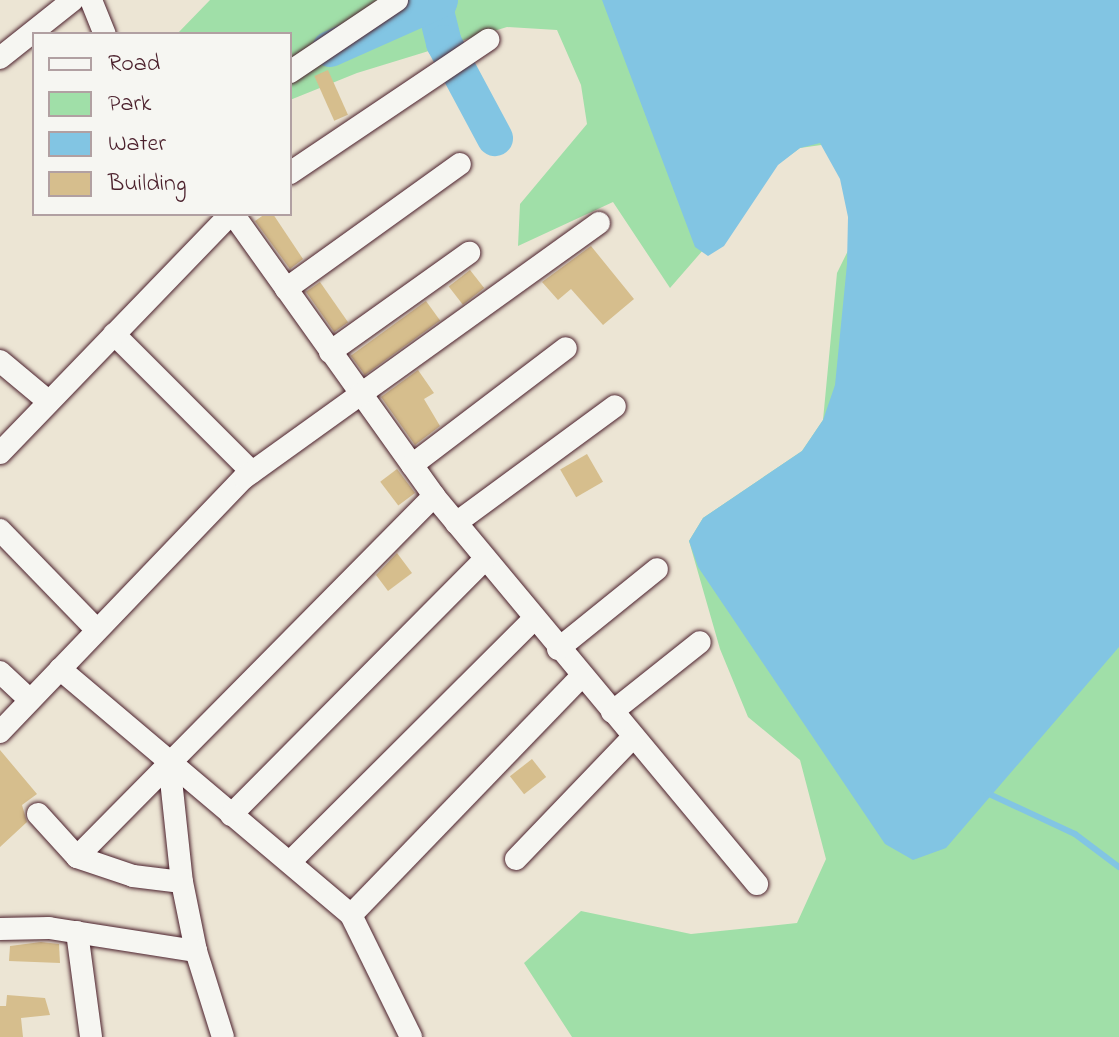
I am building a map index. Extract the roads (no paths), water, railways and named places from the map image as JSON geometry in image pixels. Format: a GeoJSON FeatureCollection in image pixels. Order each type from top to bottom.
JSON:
{"type":"FeatureCollection","features":[{"type":"Feature","properties":{"kind":"street"},"geometry":{"type":"LineString","coordinates":[[33,32],[73,0]]}},
{"type":"Feature","properties":{"kind":"street"},"geometry":{"type":"LineString","coordinates":[[91,0],[104,32]]}},
{"type":"Feature","properties":{"kind":"street"},"geometry":{"type":"LineString","coordinates":[[292,71],[397,0]]}},
{"type":"Feature","properties":{"kind":"street"},"geometry":{"type":"LineString","coordinates":[[0,58],[32,33]]}},
{"type":"Feature","properties":{"kind":"street"},"geometry":{"type":"LineString","coordinates":[[292,172],[488,40]]}},
{"type":"Feature","properties":{"kind":"street"},"geometry":{"type":"LineString","coordinates":[[286,289],[460,164]]}},
{"type":"Feature","properties":{"kind":"street"},"geometry":{"type":"LineString","coordinates":[[0,453],[230,216]]}},
{"type":"Feature","properties":{"kind":"street"},"geometry":{"type":"LineString","coordinates":[[233,216],[434,496],[533,620],[757,884]]}},
{"type":"Feature","properties":{"kind":"street"},"geometry":{"type":"LineString","coordinates":[[0,732],[96,629],[252,472],[599,223]]}},
{"type":"Feature","properties":{"kind":"street"},"geometry":{"type":"LineString","coordinates":[[330,352],[469,253]]}},
{"type":"Feature","properties":{"kind":"street"},"geometry":{"type":"LineString","coordinates":[[114,334],[252,472]]}},
{"type":"Feature","properties":{"kind":"street"},"geometry":{"type":"LineString","coordinates":[[412,465],[566,348]]}},
{"type":"Feature","properties":{"kind":"street"},"geometry":{"type":"LineString","coordinates":[[0,361],[48,401]]}},
{"type":"Feature","properties":{"kind":"street"},"geometry":{"type":"LineString","coordinates":[[456,523],[615,406]]}},
{"type":"Feature","properties":{"kind":"street"},"geometry":{"type":"LineString","coordinates":[[77,857],[124,814],[169,761],[214,722],[322,605],[434,496]]}},
{"type":"Feature","properties":{"kind":"street"},"geometry":{"type":"LineString","coordinates":[[0,530],[96,629]]}},
{"type":"Feature","properties":{"kind":"street"},"geometry":{"type":"LineString","coordinates":[[231,815],[485,559]]}},
{"type":"Feature","properties":{"kind":"street"},"geometry":{"type":"LineString","coordinates":[[558,649],[657,569]]}},
{"type":"Feature","properties":{"kind":"street"},"geometry":{"type":"LineString","coordinates":[[290,862],[533,620]]}},
{"type":"Feature","properties":{"kind":"street"},"geometry":{"type":"LineString","coordinates":[[612,712],[700,642]]}},
{"type":"Feature","properties":{"kind":"street"},"geometry":{"type":"LineString","coordinates":[[60,669],[351,915],[411,1037]]}},
{"type":"Feature","properties":{"kind":"street"},"geometry":{"type":"LineString","coordinates":[[0,672],[30,700]]}},
{"type":"Feature","properties":{"kind":"street"},"geometry":{"type":"LineString","coordinates":[[351,915],[581,677]]}},
{"type":"Feature","properties":{"kind":"street"},"geometry":{"type":"LineString","coordinates":[[516,859],[633,737]]}},
{"type":"Feature","properties":{"kind":"street"},"geometry":{"type":"LineString","coordinates":[[169,761],[182,882],[196,951],[223,1037]]}},
{"type":"Feature","properties":{"kind":"street"},"geometry":{"type":"LineString","coordinates":[[38,814],[77,857],[133,876],[182,882]]}},
{"type":"Feature","properties":{"kind":"street"},"geometry":{"type":"LineString","coordinates":[[0,929],[77,932],[196,951]]}},
{"type":"Feature","properties":{"kind":"street"},"geometry":{"type":"LineString","coordinates":[[77,932],[91,1037]]}},
{"type":"Feature","properties":{"kind":"water"},"geometry":{"type":"Polygon","coordinates":[[[602,0],[1119,0],[1119,647],[946,848],[913,860],[885,844],[698,567],[689,541],[703,518],[802,451],[823,420],[835,385],[847,264],[848,217],[840,179],[820,143],[800,148],[778,165],[724,246],[708,256],[695,247],[602,0]]]}},
{"type":"Feature","properties":{"kind":"waterway"},"geometry":{"type":"LineString","coordinates":[[440,0],[436,11],[444,43],[495,138]]}},
{"type":"Feature","properties":{"kind":"waterway"},"geometry":{"type":"LineString","coordinates":[[330,49],[440,0]]}},
{"type":"Feature","properties":{"kind":"waterway"},"geometry":{"type":"LineString","coordinates":[[987,793],[1075,834],[1119,867]]}}]}
